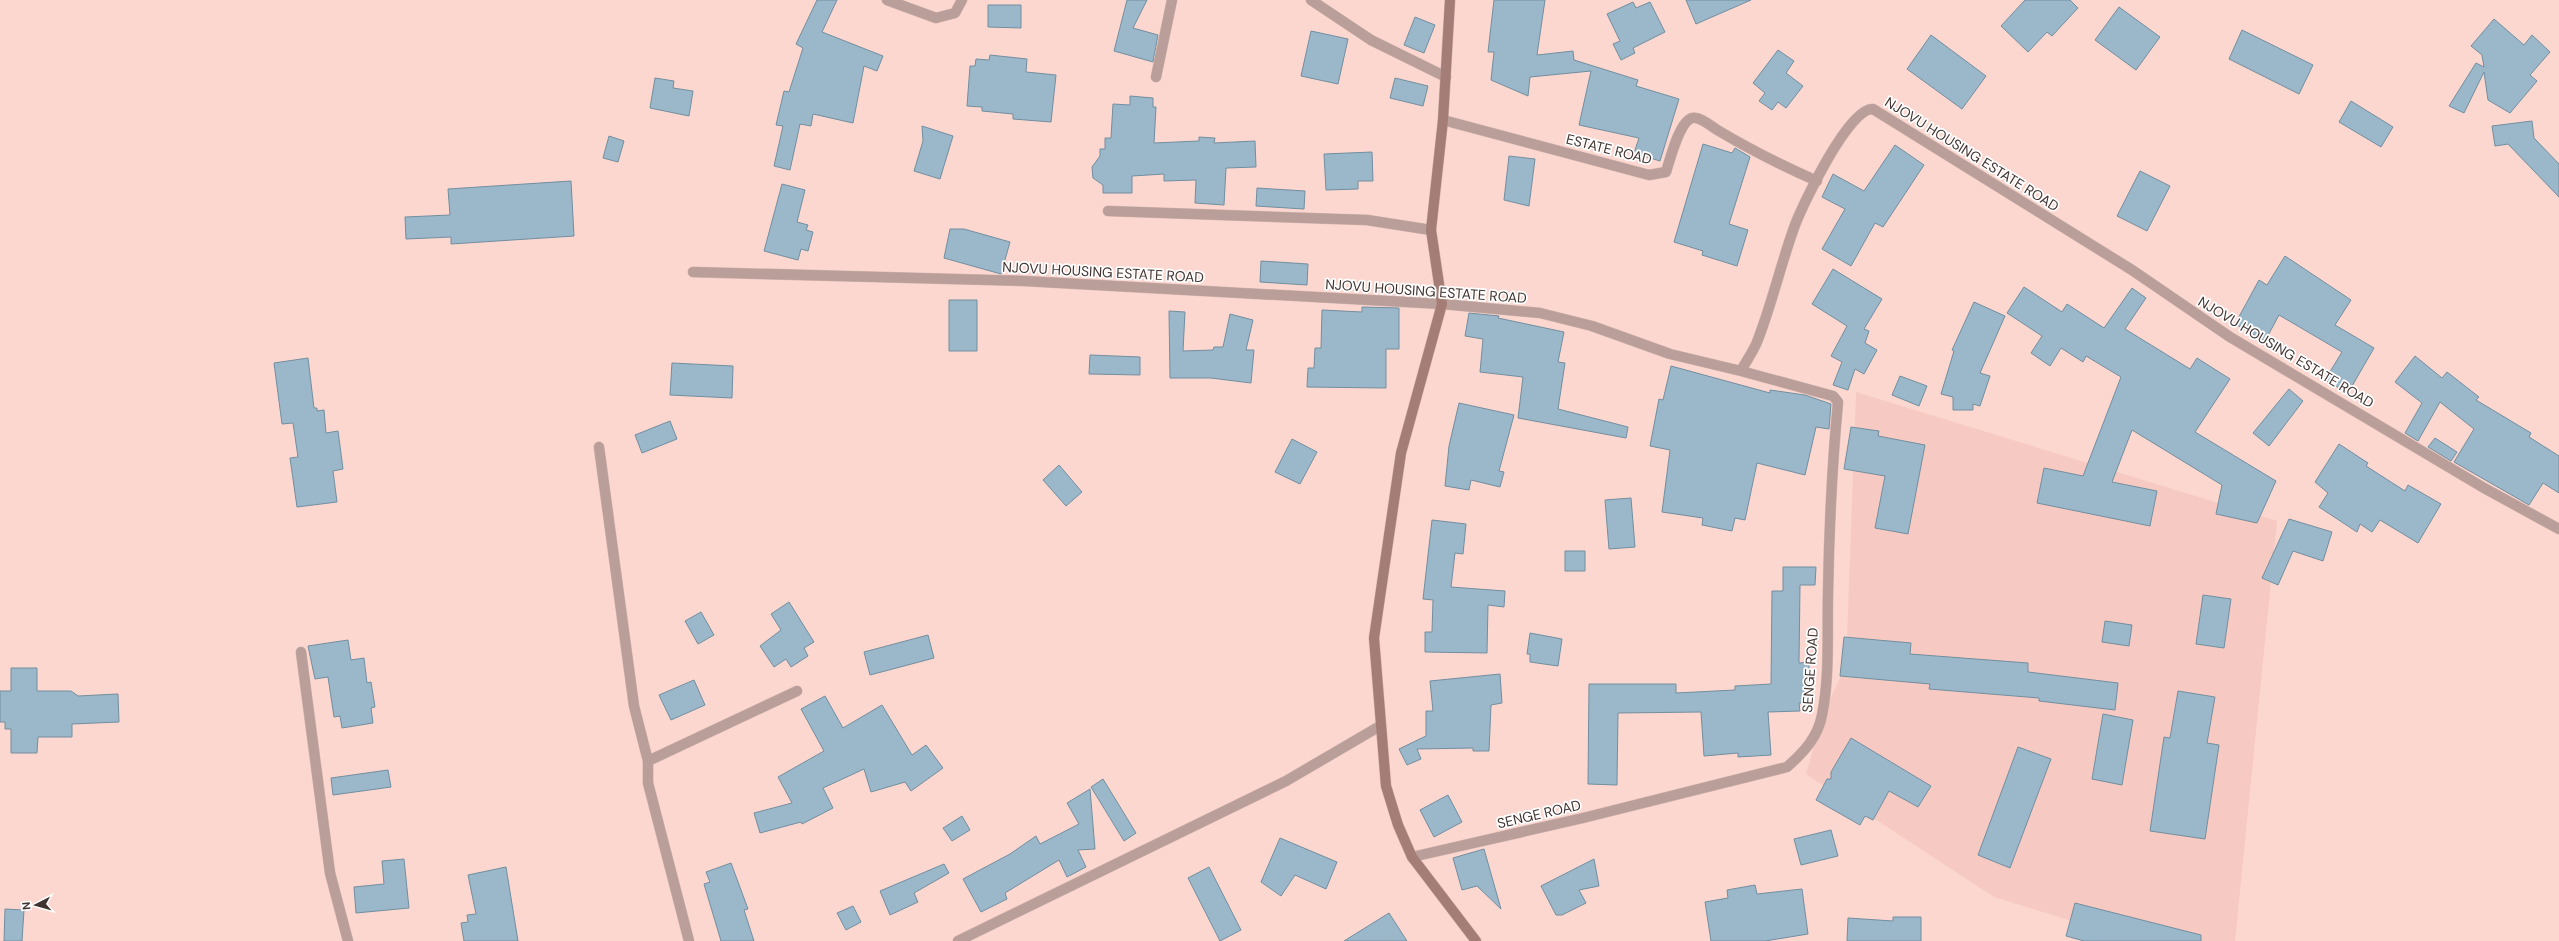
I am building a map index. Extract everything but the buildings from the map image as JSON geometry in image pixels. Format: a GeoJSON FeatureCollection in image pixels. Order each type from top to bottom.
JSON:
{"type":"FeatureCollection","features":[{"type":"Feature","properties":{"kind":"street"},"geometry":{"type":"LineString","coordinates":[[887,0],[936,18],[947,17],[955,13],[962,0]]}},
{"type":"Feature","properties":{"kind":"street"},"geometry":{"type":"LineString","coordinates":[[1156,77],[1172,0]]}},
{"type":"Feature","properties":{"kind":"street"},"geometry":{"type":"LineString","coordinates":[[1311,0],[1371,40],[1446,77]]}},
{"type":"Feature","properties":{"kind":"street"},"geometry":{"type":"LineString","coordinates":[[1450,0],[1444,120],[1431,230],[1442,304],[1401,453],[1374,638],[1386,786],[1398,825],[1412,856],[1476,941]]}},
{"type":"Feature","properties":{"kind":"street","name":"NJOVU HOUSING ESTATE ROAD"},"geometry":{"type":"LineString","coordinates":[[693,272],[1024,281],[1245,295],[1442,304],[1540,313],[1592,326],[1670,354],[1741,371],[1757,343],[1796,224],[1817,182],[1843,132],[1864,111],[1873,109],[2132,270],[2230,337],[2484,488],[2559,528]]}},
{"type":"Feature","properties":{"kind":"street","name":"ESTATE ROAD"},"geometry":{"type":"LineString","coordinates":[[1444,120],[1649,175],[1658,175],[1666,172],[1682,127],[1691,118],[1695,118],[1705,122],[1755,153],[1817,182]]}},
{"type":"Feature","properties":{"kind":"street"},"geometry":{"type":"LineString","coordinates":[[1108,211],[1367,220],[1431,230]]}},
{"type":"Feature","properties":{"kind":"street","name":"SENGE ROAD"},"geometry":{"type":"LineString","coordinates":[[1412,856],[1583,818],[1787,767],[1804,752],[1816,734],[1822,715],[1825,686],[1829,539],[1838,402],[1833,396],[1741,371]]}},
{"type":"Feature","properties":{"kind":"street"},"geometry":{"type":"LineString","coordinates":[[599,447],[634,706],[648,761],[648,783],[656,820],[689,941]]}},
{"type":"Feature","properties":{"kind":"street"},"geometry":{"type":"LineString","coordinates":[[302,652],[330,873],[348,941]]}},
{"type":"Feature","properties":{"kind":"street"},"geometry":{"type":"LineString","coordinates":[[648,761],[798,691]]}},
{"type":"Feature","properties":{"kind":"street"},"geometry":{"type":"LineString","coordinates":[[958,941],[1286,781],[1380,726]]}},
{"type":"Feature","properties":{"kind":"shaded area"},"geometry":{"type":"Polygon","coordinates":[[[1856,392],[2277,521],[2235,941],[2137,941],[1994,897],[1806,774],[1823,715],[1846,665],[1856,392]]]}}]}
